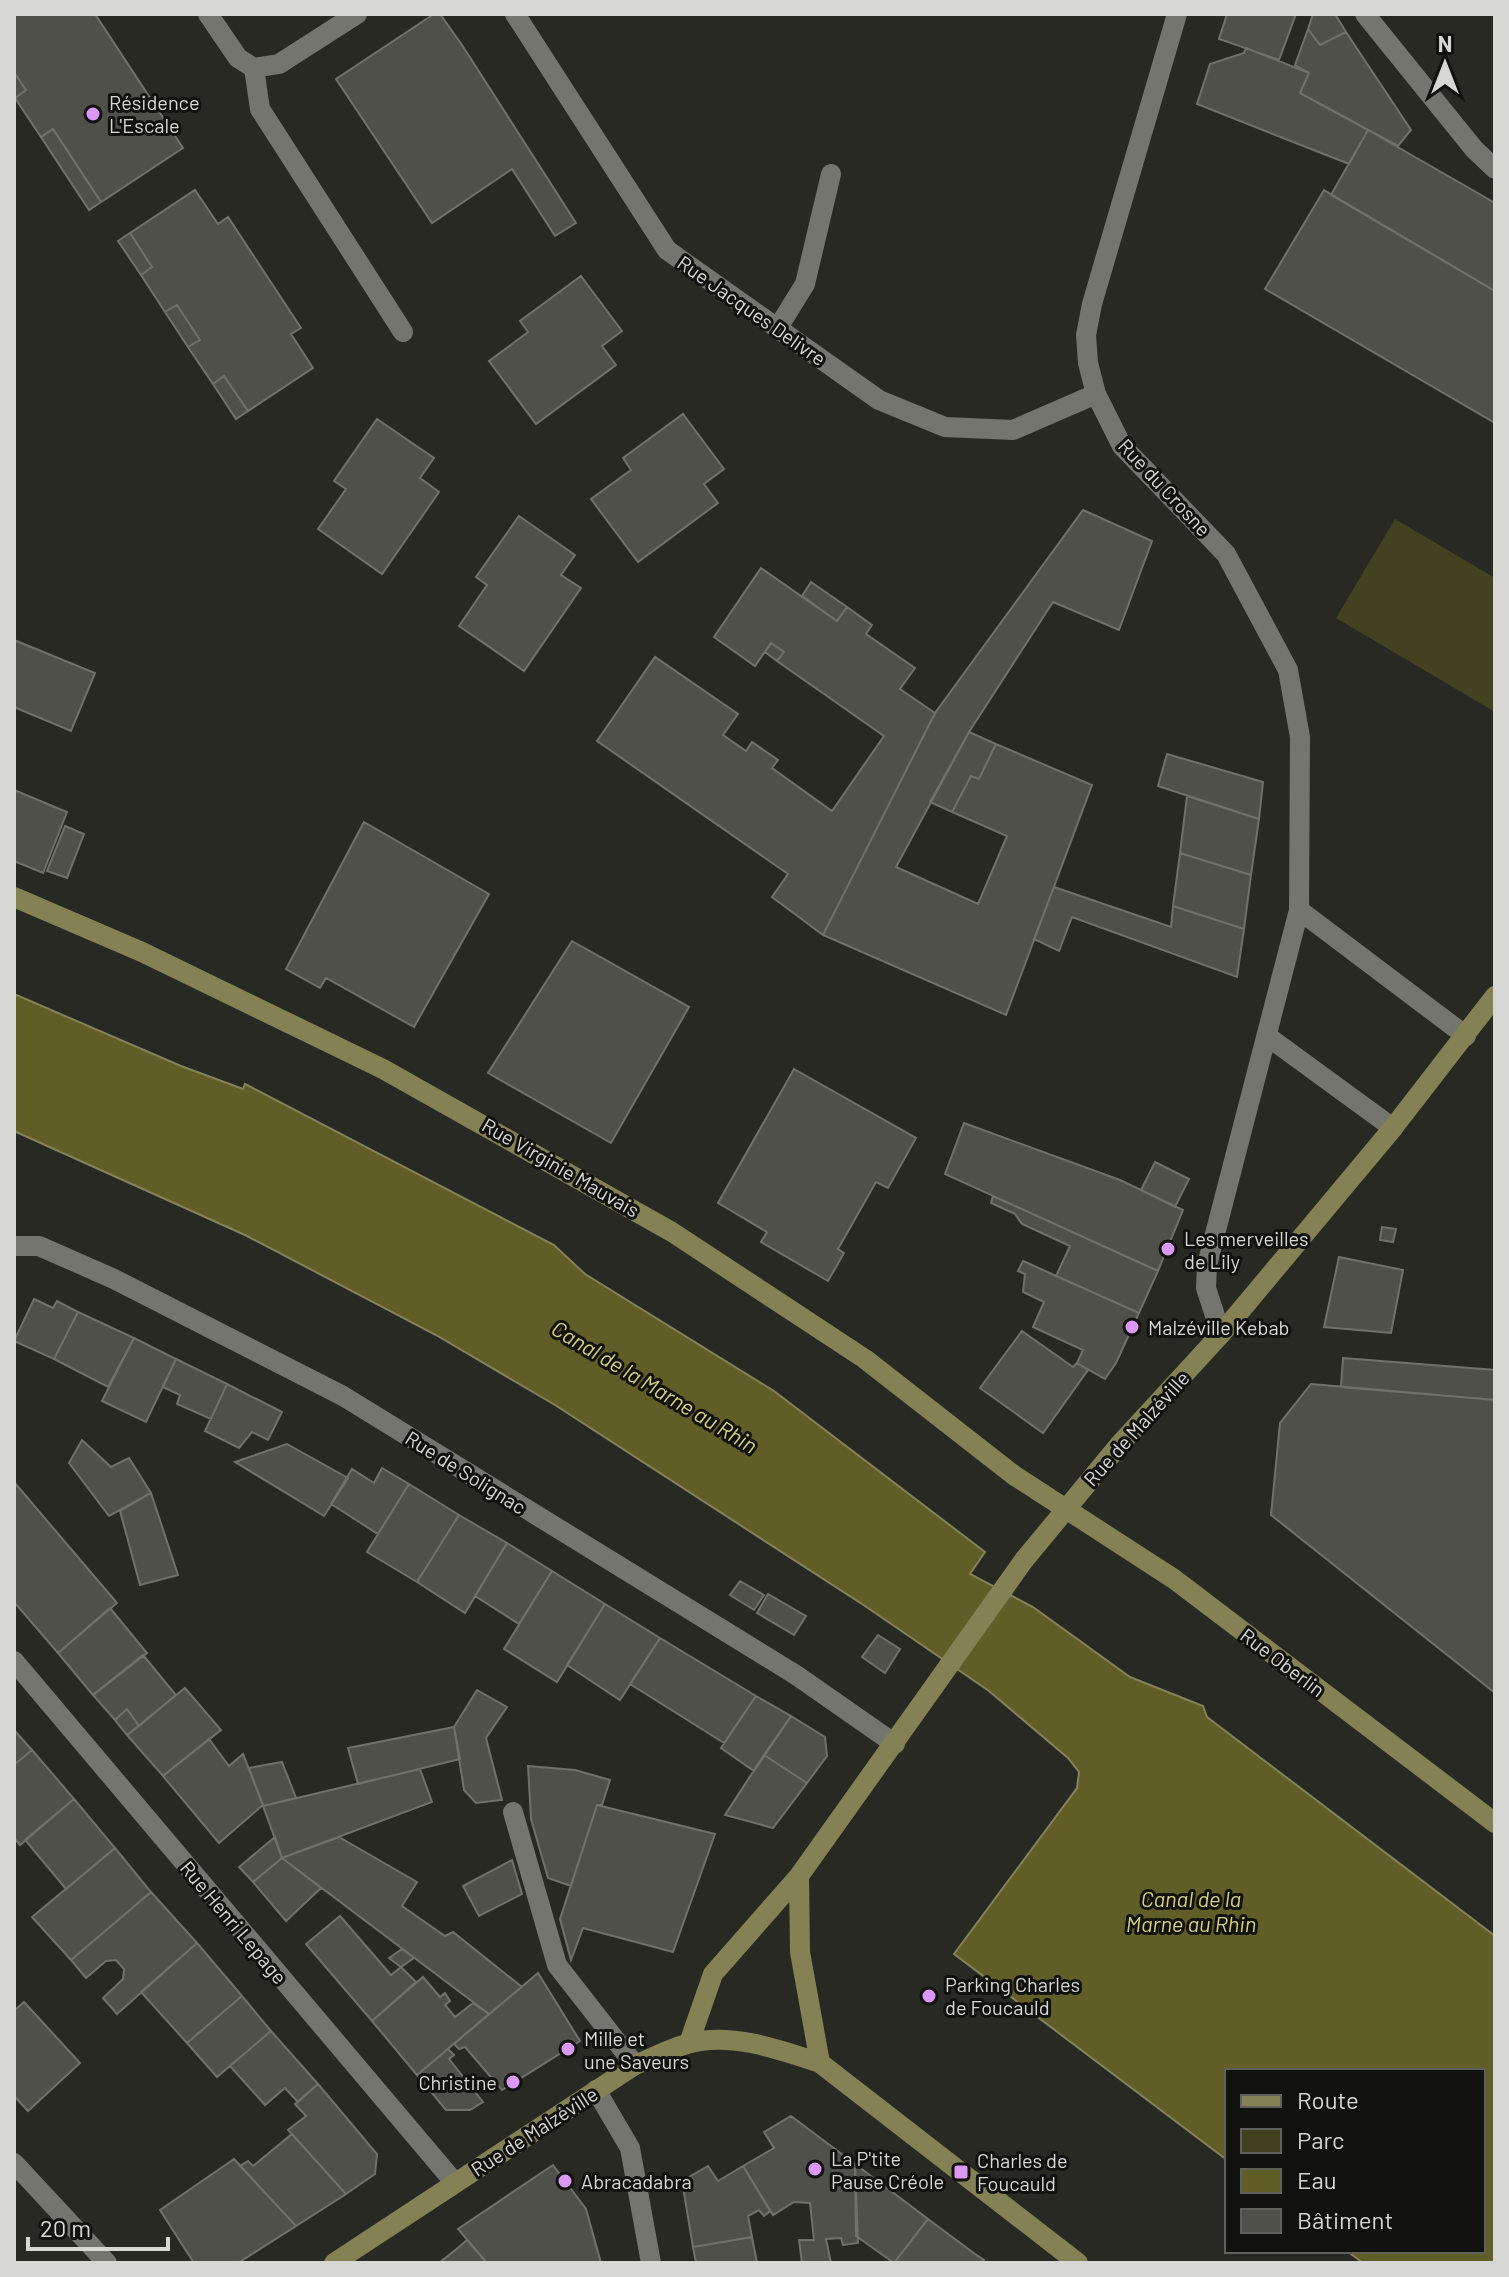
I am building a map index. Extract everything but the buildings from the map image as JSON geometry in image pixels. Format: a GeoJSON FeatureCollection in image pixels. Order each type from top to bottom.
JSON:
{"type":"FeatureCollection","features":[{"type":"Feature","properties":{"kind":"main road","name":"Rue Virginie Mauvais"},"geometry":{"type":"LineString","coordinates":[[14,897],[142,952],[383,1069],[614,1196],[865,1359],[1015,1476],[1065,1509]]}},
{"type":"Feature","properties":{"kind":"main road","name":"Rue de Malzéville"},"geometry":{"type":"LineString","coordinates":[[334,2263],[635,2065],[689,2043],[713,1974],[799,1876],[1065,1509],[1221,1334],[1393,1128],[1495,996]]}},
{"type":"Feature","properties":{"kind":"main road","name":"Rue Oberlin"},"geometry":{"type":"LineString","coordinates":[[1065,1509],[1174,1579],[1495,1823]]}},
{"type":"Feature","properties":{"kind":"main road"},"geometry":{"type":"LineString","coordinates":[[799,1876],[800,1952],[820,2063]]}},
{"type":"Feature","properties":{"kind":"main road"},"geometry":{"type":"LineString","coordinates":[[689,2043],[737,2042],[779,2049],[820,2063],[1078,2263]]}},
{"type":"Feature","properties":{"kind":"street"},"geometry":{"type":"LineString","coordinates":[[208,14],[238,58],[254,68],[279,64],[357,14]]}},
{"type":"Feature","properties":{"kind":"street","name":"Rue Jacques Delivre"},"geometry":{"type":"LineString","coordinates":[[515,14],[667,250],[779,326],[879,400],[945,427],[1013,430],[1096,394]]}},
{"type":"Feature","properties":{"kind":"street","name":"Rue du Crosne"},"geometry":{"type":"LineString","coordinates":[[1177,14],[1092,304],[1086,335],[1096,394],[1122,446],[1226,554],[1288,670],[1300,737],[1299,910],[1207,1265],[1206,1288],[1221,1334]]}},
{"type":"Feature","properties":{"kind":"street"},"geometry":{"type":"LineString","coordinates":[[1365,14],[1465,138],[1495,169]]}},
{"type":"Feature","properties":{"kind":"street"},"geometry":{"type":"LineString","coordinates":[[254,68],[260,109],[403,332]]}},
{"type":"Feature","properties":{"kind":"street"},"geometry":{"type":"LineString","coordinates":[[779,326],[805,284],[831,174]]}},
{"type":"Feature","properties":{"kind":"street"},"geometry":{"type":"LineString","coordinates":[[1299,910],[1466,1036]]}},
{"type":"Feature","properties":{"kind":"street"},"geometry":{"type":"LineString","coordinates":[[1267,1036],[1393,1128]]}},
{"type":"Feature","properties":{"kind":"street","name":"Rue de Solignac"},"geometry":{"type":"LineString","coordinates":[[14,1246],[39,1246],[114,1279],[343,1396],[796,1675],[895,1744]]}},
{"type":"Feature","properties":{"kind":"street","name":"Rue Henri Lepage"},"geometry":{"type":"LineString","coordinates":[[14,1661],[455,2183]]}},
{"type":"Feature","properties":{"kind":"street"},"geometry":{"type":"LineString","coordinates":[[513,1812],[557,1965],[635,2065]]}},
{"type":"Feature","properties":{"kind":"street"},"geometry":{"type":"LineString","coordinates":[[596,2090],[630,2148],[651,2263]]}},
{"type":"Feature","properties":{"kind":"street"},"geometry":{"type":"LineString","coordinates":[[14,2163],[107,2263]]}},
{"type":"Feature","properties":{"kind":"green space"},"geometry":{"type":"Polygon","coordinates":[[[1395,519],[1495,578],[1495,712],[1336,618],[1395,519]]]}},
{"type":"Feature","properties":{"kind":"water","name":"Canal de la Marne au Rhin"},"geometry":{"type":"Polygon","coordinates":[[[14,994],[181,1066],[243,1089],[245,1084],[554,1245],[585,1274],[774,1391],[985,1552],[970,1574],[1033,1607],[1130,1677],[1203,1706],[1207,1717],[1495,1936],[1495,2263],[1363,2263],[1350,2253],[1485,2253],[1485,2069],[1225,2069],[1225,2158],[954,1954],[1077,1788],[1079,1772],[1068,1758],[989,1691],[865,1606],[555,1405],[436,1335],[245,1235],[14,1131],[14,994]]]}},
{"type":"Feature","properties":{"kind":"place","name":"Résidence L'Escale"},"geometry":{"type":"Point","coordinates":[93,114]}},
{"type":"Feature","properties":{"kind":"place","name":"Les merveilles de Lily"},"geometry":{"type":"Point","coordinates":[1168,1249]}},
{"type":"Feature","properties":{"kind":"place","name":"Malzéville Kebab"},"geometry":{"type":"Point","coordinates":[1132,1327]}},
{"type":"Feature","properties":{"kind":"place","name":"Parking Charles de Foucauld"},"geometry":{"type":"Point","coordinates":[929,1996]}},
{"type":"Feature","properties":{"kind":"place","name":"Mille et une Saveurs"},"geometry":{"type":"Point","coordinates":[568,2049]}},
{"type":"Feature","properties":{"kind":"place","name":"Christine"},"geometry":{"type":"Point","coordinates":[513,2082]}},
{"type":"Feature","properties":{"kind":"place","name":"La P'tite Pause Créole"},"geometry":{"type":"Point","coordinates":[815,2169]}},
{"type":"Feature","properties":{"kind":"place","name":"Charles de Foucauld"},"geometry":{"type":"Point","coordinates":[961,2172]}},
{"type":"Feature","properties":{"kind":"place","name":"Abracadabra"},"geometry":{"type":"Point","coordinates":[565,2181]}}]}
